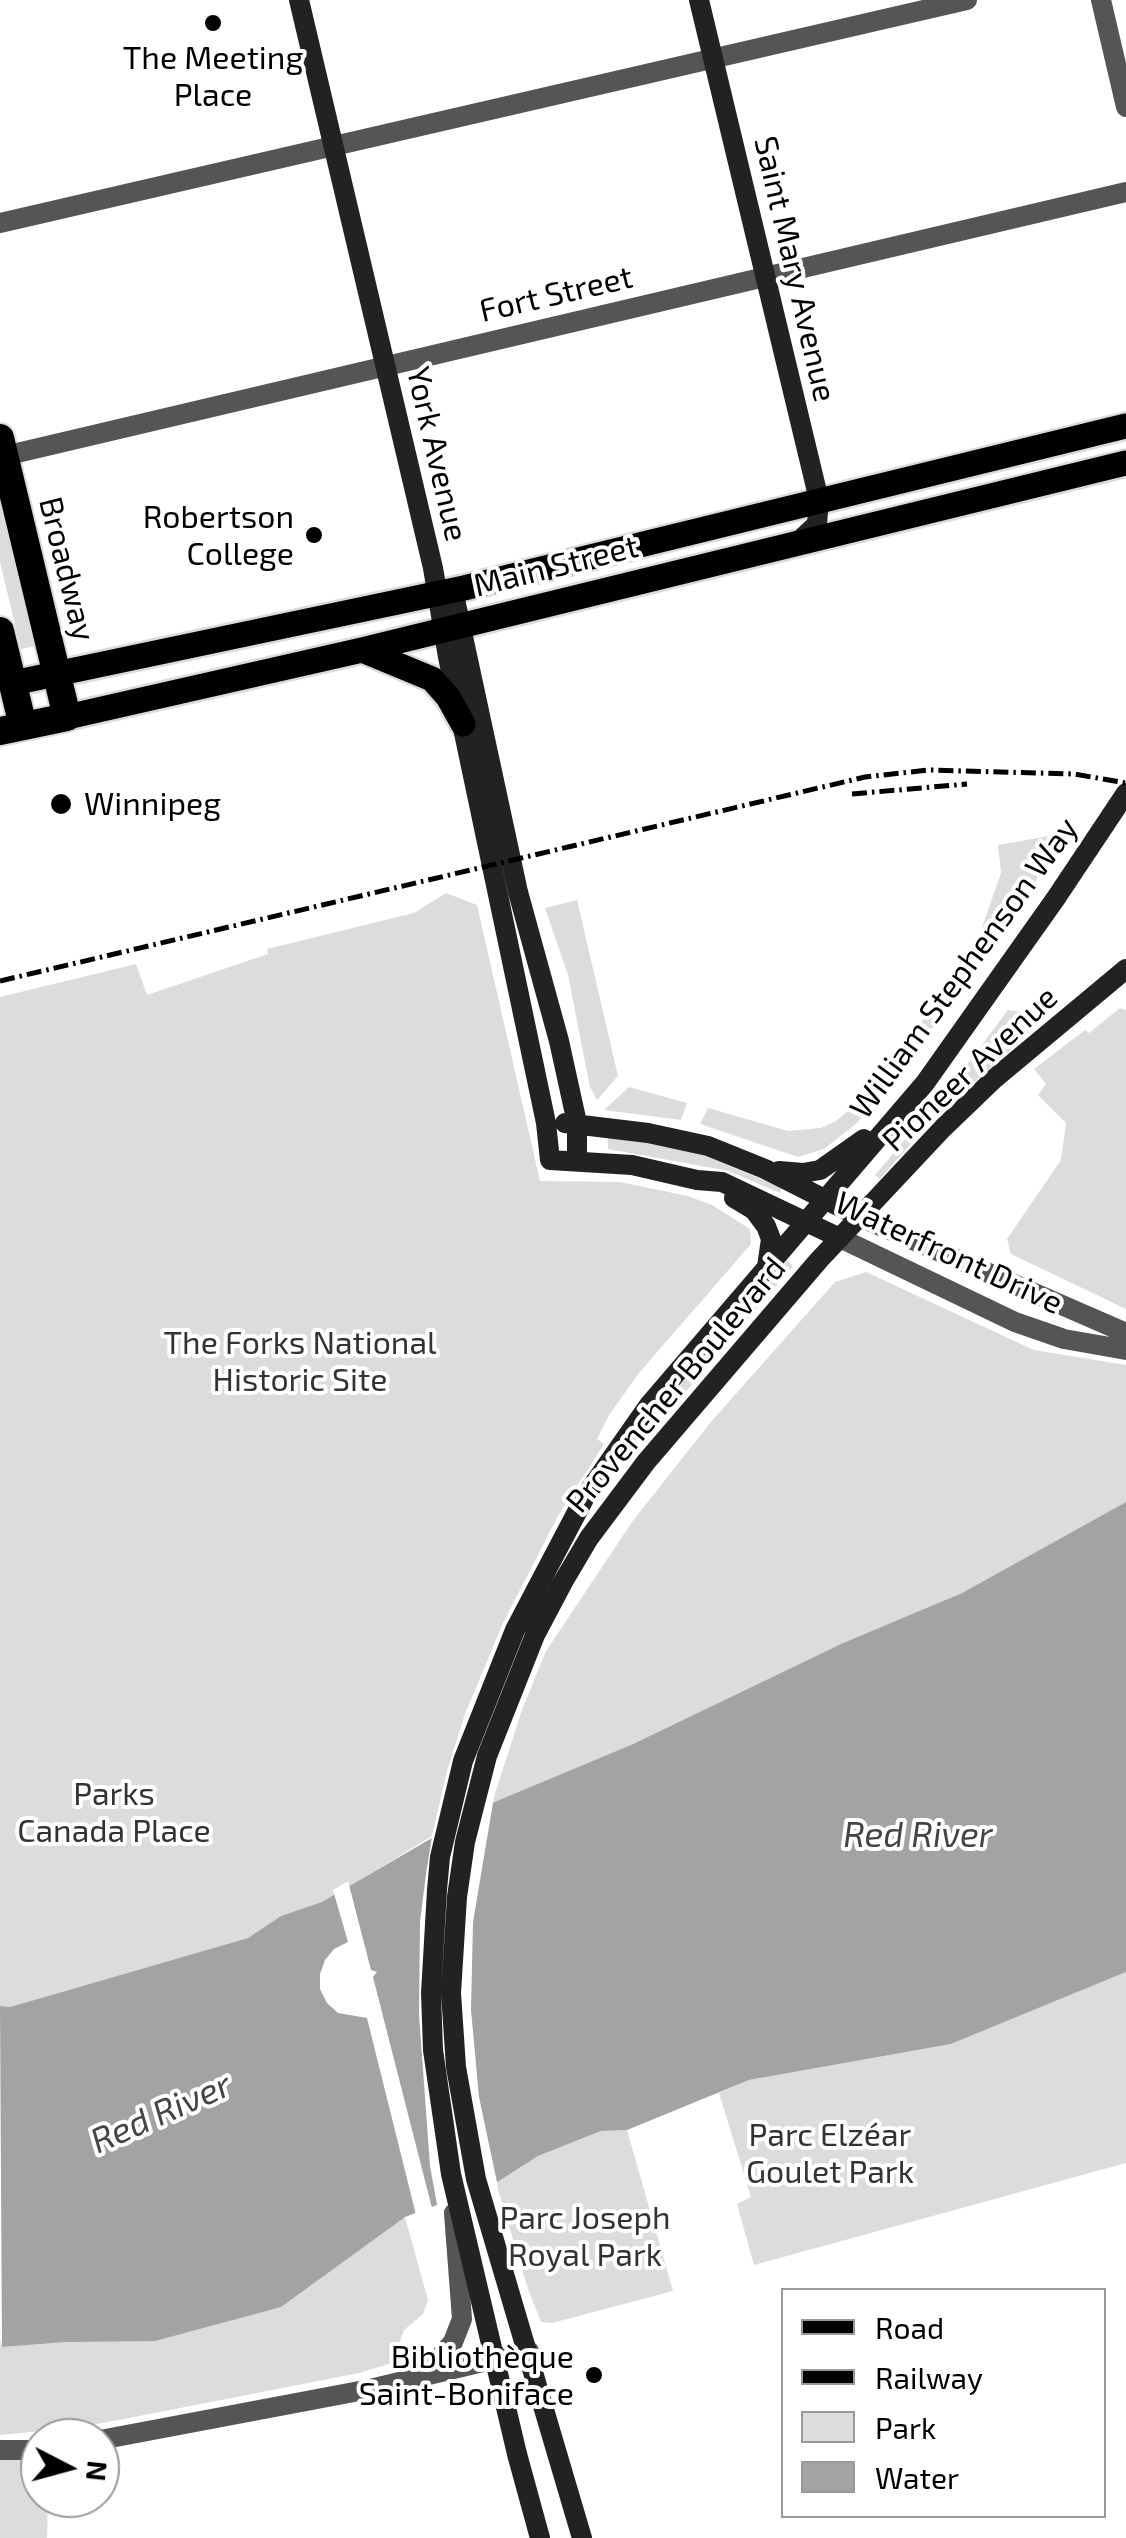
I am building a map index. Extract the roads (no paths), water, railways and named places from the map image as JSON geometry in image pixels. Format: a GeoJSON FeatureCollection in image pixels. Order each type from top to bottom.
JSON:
{"type":"FeatureCollection","features":[{"type":"Feature","properties":{"kind":"highway","name":"Broadway"},"geometry":{"type":"LineString","coordinates":[[1,451],[67,717]]}},
{"type":"Feature","properties":{"kind":"highway"},"geometry":{"type":"LineString","coordinates":[[0,631],[11,729]]}},
{"type":"Feature","properties":{"kind":"highway","name":"Main Street"},"geometry":{"type":"LineString","coordinates":[[11,729],[67,717]]}},
{"type":"Feature","properties":{"kind":"main road","name":"York Avenue"},"geometry":{"type":"LineString","coordinates":[[298,0],[385,365],[446,592],[554,1024],[577,1123],[577,1160],[550,1160],[546,1123],[463,724],[453,627]]}},
{"type":"Feature","properties":{"kind":"main road","name":"Saint Mary Avenue"},"geometry":{"type":"LineString","coordinates":[[699,0],[819,500]]}},
{"type":"Feature","properties":{"kind":"main road","name":"Main Street"},"geometry":{"type":"LineString","coordinates":[[6,684],[446,592],[1126,426]]}},
{"type":"Feature","properties":{"kind":"main road","name":"Main Street"},"geometry":{"type":"LineString","coordinates":[[67,717],[362,650],[1126,463]]}},
{"type":"Feature","properties":{"kind":"main road"},"geometry":{"type":"LineString","coordinates":[[796,544],[817,524],[819,500]]}},
{"type":"Feature","properties":{"kind":"main road"},"geometry":{"type":"LineString","coordinates":[[362,650],[432,679],[463,724]]}},
{"type":"Feature","properties":{"kind":"main road","name":"William Stephenson Way"},"geometry":{"type":"LineString","coordinates":[[806,1221],[925,1083],[1066,885],[1126,793]]}},
{"type":"Feature","properties":{"kind":"main road","name":"Pioneer Avenue"},"geometry":{"type":"LineString","coordinates":[[860,1218],[994,1080],[1126,968]]}},
{"type":"Feature","properties":{"kind":"main road"},"geometry":{"type":"LineString","coordinates":[[764,1169],[803,1173],[833,1164],[925,1083]]}},
{"type":"Feature","properties":{"kind":"main road"},"geometry":{"type":"LineString","coordinates":[[546,1123],[648,1132],[708,1146],[764,1169],[860,1218]]}},
{"type":"Feature","properties":{"kind":"main road"},"geometry":{"type":"LineString","coordinates":[[577,1160],[655,1168],[696,1180],[739,1201],[762,1218],[771,1238],[767,1267]]}},
{"type":"Feature","properties":{"kind":"main road","name":"Waterfront Drive"},"geometry":{"type":"LineString","coordinates":[[696,1180],[740,1188],[840,1238]]}},
{"type":"Feature","properties":{"kind":"main road","name":"Provencher Boulevard"},"geometry":{"type":"LineString","coordinates":[[582,2538],[470,2152],[456,2067],[451,1992],[465,1842],[486,1756],[510,1694],[535,1635],[589,1538],[670,1433],[860,1218]]}},
{"type":"Feature","properties":{"kind":"main road","name":"Provencher Boulevard"},"geometry":{"type":"LineString","coordinates":[[540,2538],[452,2174],[434,2050],[432,1941],[440,1857],[463,1761],[482,1706],[522,1614],[586,1495],[649,1405],[806,1221]]}},
{"type":"Feature","properties":{"kind":"street"},"geometry":{"type":"LineString","coordinates":[[0,223],[967,0]]}},
{"type":"Feature","properties":{"kind":"street"},"geometry":{"type":"LineString","coordinates":[[1101,0],[1126,107]]}},
{"type":"Feature","properties":{"kind":"street","name":"Fort Street"},"geometry":{"type":"LineString","coordinates":[[1,451],[1126,192]]}},
{"type":"Feature","properties":{"kind":"street","name":"Waterfront Drive"},"geometry":{"type":"LineString","coordinates":[[860,1218],[1126,1334]]}},
{"type":"Feature","properties":{"kind":"street","name":"Waterfront Drive"},"geometry":{"type":"LineString","coordinates":[[840,1238],[1014,1322],[1064,1339],[1126,1350]]}},
{"type":"Feature","properties":{"kind":"street"},"geometry":{"type":"LineString","coordinates":[[422,2377],[453,2342],[462,2319],[452,2174]]}},
{"type":"Feature","properties":{"kind":"street"},"geometry":{"type":"LineString","coordinates":[[120,2436],[422,2377],[529,2351]]}},
{"type":"Feature","properties":{"kind":"water","name":"Red River"},"geometry":{"type":"Polygon","coordinates":[[[1126,1502],[1126,1972],[951,2044],[749,2080],[627,2130],[601,2131],[538,2156],[496,2183],[405,2217],[281,2307],[155,2341],[2,2347],[0,2006],[10,2007],[248,1938],[281,1916],[322,1902],[492,1803],[633,1744],[843,1643],[962,1593],[1126,1502]]]}},
{"type":"Feature","properties":{"kind":"railway"},"geometry":{"type":"LineString","coordinates":[[0,981],[865,777],[929,770],[1074,774],[1126,783]]}},
{"type":"Feature","properties":{"kind":"railway"},"geometry":{"type":"LineString","coordinates":[[852,794],[967,784]]}},
{"type":"Feature","properties":{"kind":"place","name":"The Meeting Place"},"geometry":{"type":"Point","coordinates":[213,23]}},
{"type":"Feature","properties":{"kind":"place","name":"Robertson College"},"geometry":{"type":"Point","coordinates":[314,535]}},
{"type":"Feature","properties":{"kind":"place","name":"Winnipeg"},"geometry":{"type":"Point","coordinates":[61,804]}},
{"type":"Feature","properties":{"kind":"place","name":"Bibliothèque Saint-Boniface"},"geometry":{"type":"Point","coordinates":[594,2375]}},
{"type":"Feature","properties":{"kind":"park label","name":"The Forks National Historic Site"},"geometry":{"type":"Point","coordinates":[300,1362]}},
{"type":"Feature","properties":{"kind":"park label","name":"Parks Canada Place"},"geometry":{"type":"Point","coordinates":[114,1812]}},
{"type":"Feature","properties":{"kind":"park label","name":"Parc Elzéar Goulet Park"},"geometry":{"type":"Point","coordinates":[830,2154]}},
{"type":"Feature","properties":{"kind":"park label","name":"Parc Joseph Royal Park"},"geometry":{"type":"Point","coordinates":[585,2236]}}]}
